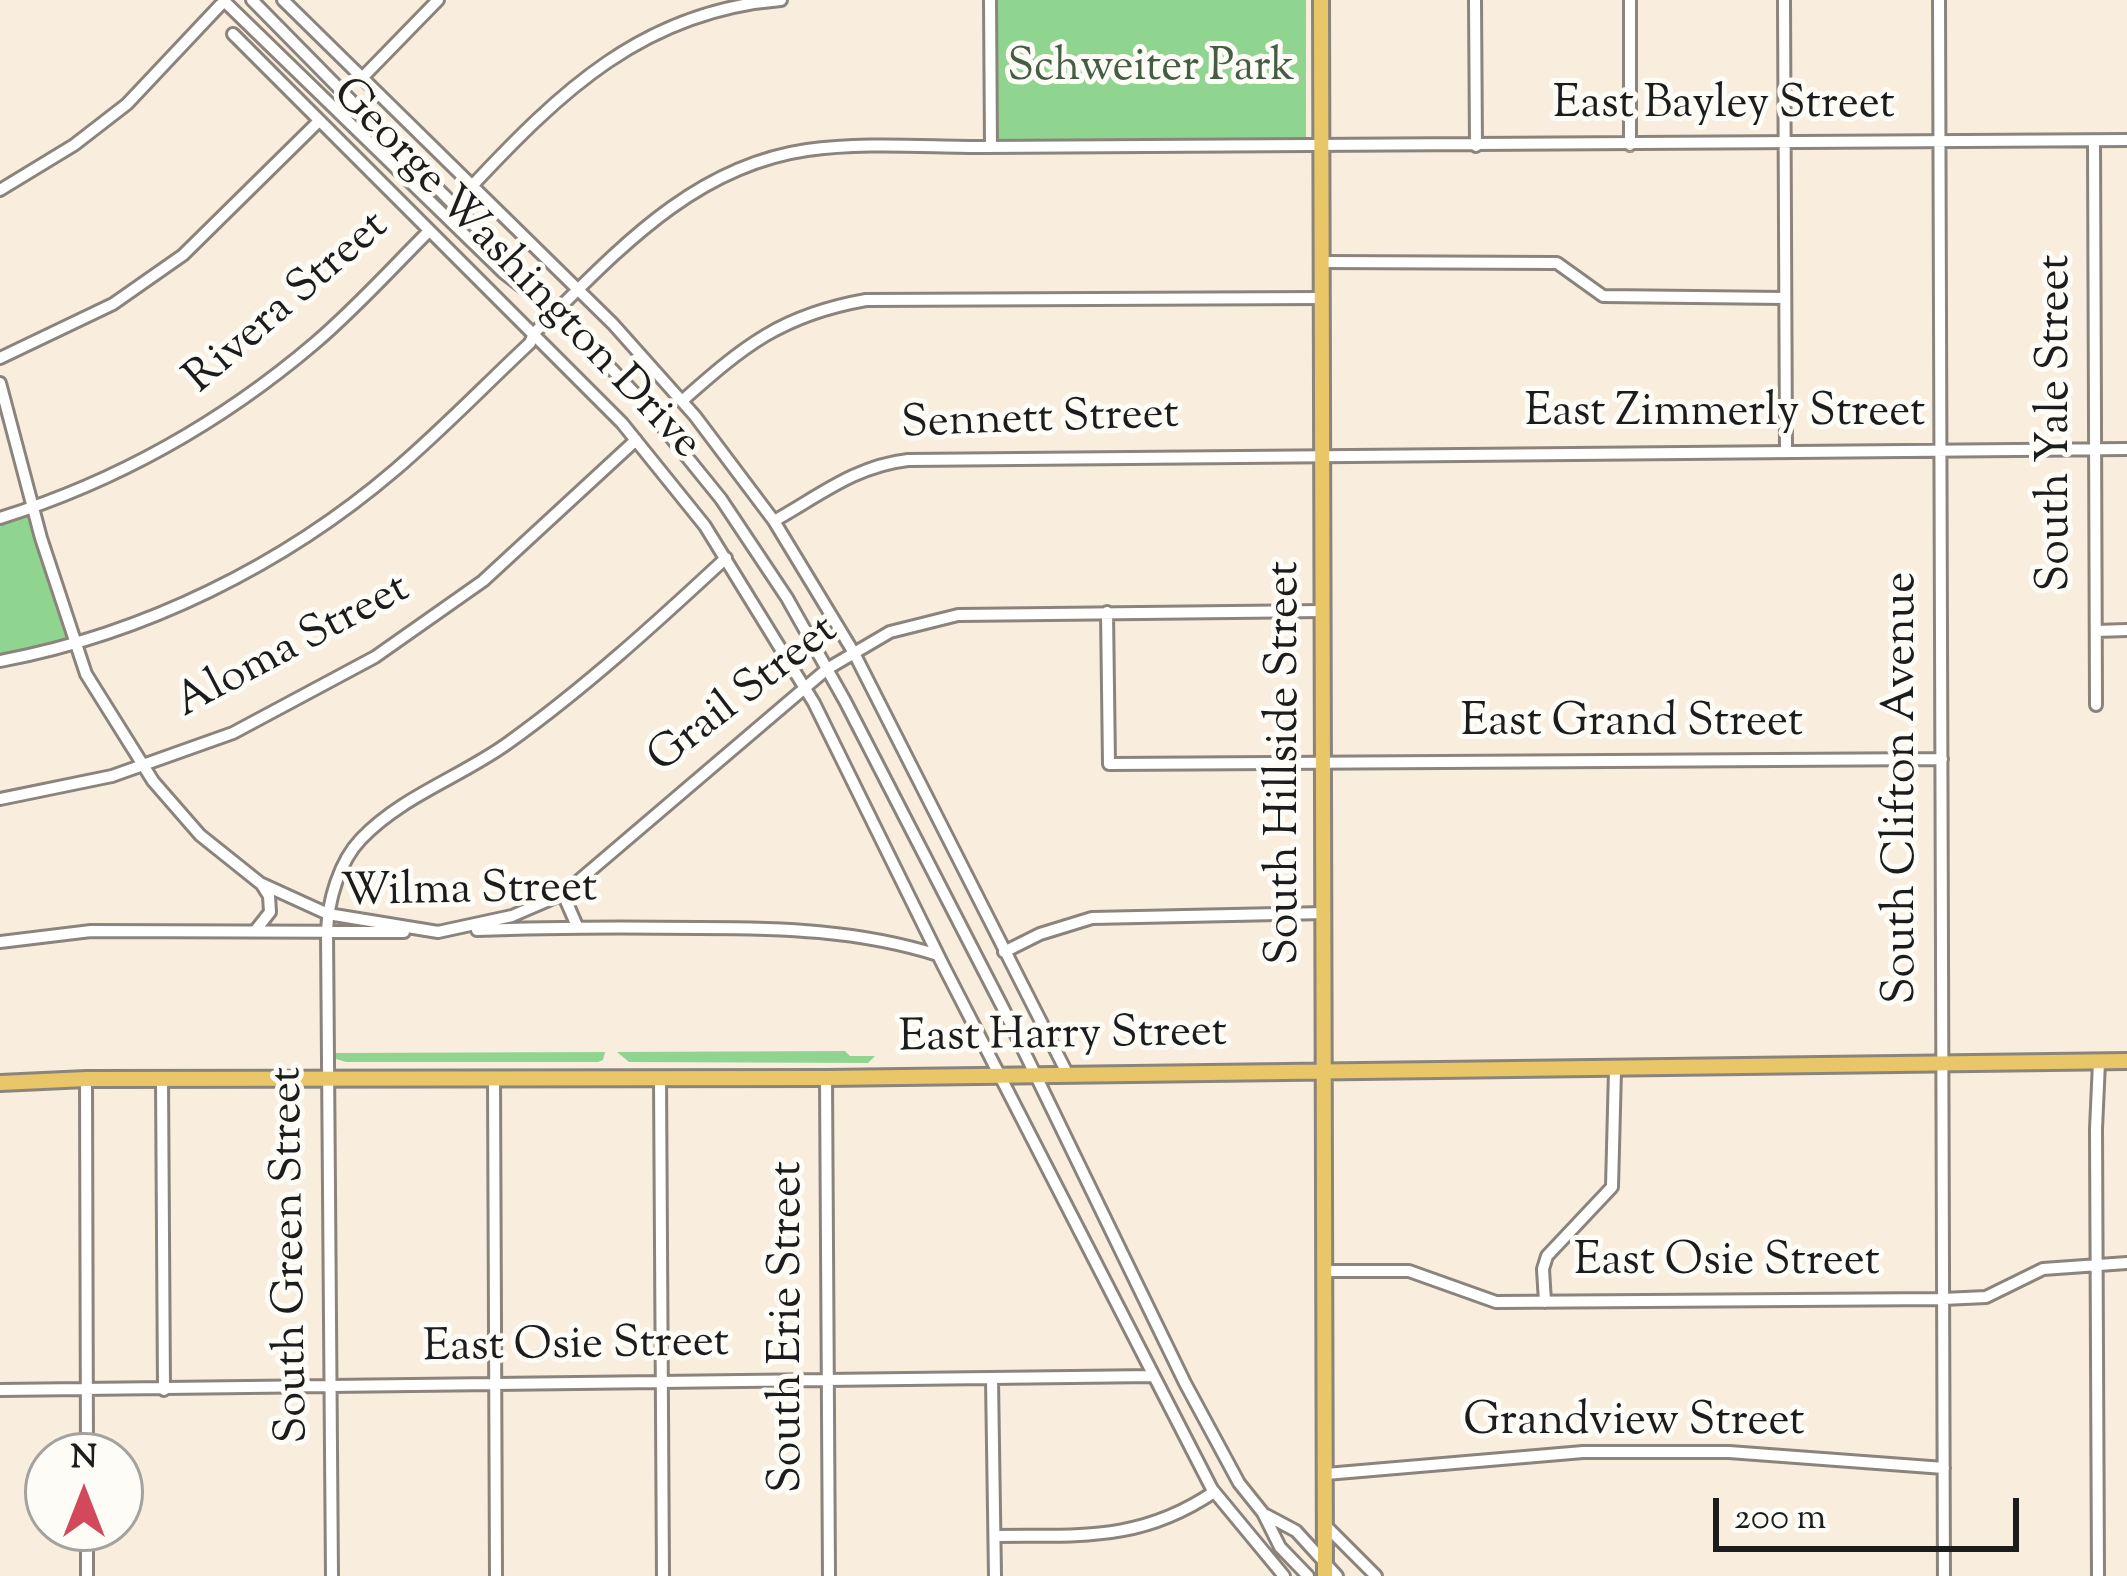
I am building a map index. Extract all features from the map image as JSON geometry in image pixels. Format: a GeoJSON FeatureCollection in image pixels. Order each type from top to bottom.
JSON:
{"type":"FeatureCollection","features":[{"type":"Feature","properties":{"kind":"main road","name":"South Hillside Street"},"geometry":{"type":"LineString","coordinates":[[1322,0],[1325,1569]]}},
{"type":"Feature","properties":{"kind":"main road","name":"East Harry Street"},"geometry":{"type":"LineString","coordinates":[[0,1082],[826,1078],[2127,1061]]}},
{"type":"Feature","properties":{"kind":"street"},"geometry":{"type":"LineString","coordinates":[[0,190],[74,145],[127,104],[224,0],[504,273],[555,313]]}},
{"type":"Feature","properties":{"kind":"street"},"geometry":{"type":"LineString","coordinates":[[252,0],[515,267],[640,400],[721,499],[787,598],[827,669],[1184,1383],[1280,1547],[1308,1576]]}},
{"type":"Feature","properties":{"kind":"street","name":"George Washington Drive"},"geometry":{"type":"LineString","coordinates":[[283,0],[578,291],[682,401],[774,521],[854,653],[1067,1073]]}},
{"type":"Feature","properties":{"kind":"street"},"geometry":{"type":"LineString","coordinates":[[362,78],[439,0]]}},
{"type":"Feature","properties":{"kind":"street"},"geometry":{"type":"LineString","coordinates":[[471,188],[544,112],[612,57],[690,18],[782,0]]}},
{"type":"Feature","properties":{"kind":"street"},"geometry":{"type":"LineString","coordinates":[[990,0],[991,147]]}},
{"type":"Feature","properties":{"kind":"street"},"geometry":{"type":"LineString","coordinates":[[1475,0],[1476,146]]}},
{"type":"Feature","properties":{"kind":"street"},"geometry":{"type":"LineString","coordinates":[[1630,0],[1630,145]]}},
{"type":"Feature","properties":{"kind":"street"},"geometry":{"type":"LineString","coordinates":[[1784,0],[1786,451]]}},
{"type":"Feature","properties":{"kind":"street","name":"South Clifton Avenue"},"geometry":{"type":"LineString","coordinates":[[1939,0],[1944,1576]]}},
{"type":"Feature","properties":{"kind":"street","name":"George Washington Drive"},"geometry":{"type":"LineString","coordinates":[[233,34],[535,333],[636,440],[727,558],[805,687],[1214,1492],[1284,1576]]}},
{"type":"Feature","properties":{"kind":"street"},"geometry":{"type":"LineString","coordinates":[[0,358],[112,304],[183,255],[319,121]]}},
{"type":"Feature","properties":{"kind":"street","name":"East Bayley Street"},"geometry":{"type":"LineString","coordinates":[[0,661],[136,623],[232,581],[322,527],[395,470],[530,343],[641,229],[675,202],[754,163],[824,148],[2127,140]]}},
{"type":"Feature","properties":{"kind":"street","name":"South Yale Street"},"geometry":{"type":"LineString","coordinates":[[2094,141],[2096,705]]}},
{"type":"Feature","properties":{"kind":"street","name":"Rivera Street"},"geometry":{"type":"LineString","coordinates":[[0,518],[110,479],[196,433],[316,342],[428,232]]}},
{"type":"Feature","properties":{"kind":"street"},"geometry":{"type":"LineString","coordinates":[[1322,262],[1558,263],[1603,296],[1785,298]]}},
{"type":"Feature","properties":{"kind":"street"},"geometry":{"type":"LineString","coordinates":[[682,401],[739,350],[773,328],[866,300],[1322,298]]}},
{"type":"Feature","properties":{"kind":"street"},"geometry":{"type":"LineString","coordinates":[[0,383],[32,506],[86,674],[143,765],[200,836],[260,883],[328,914],[438,932]]}},
{"type":"Feature","properties":{"kind":"street","name":"Aloma Street"},"geometry":{"type":"LineString","coordinates":[[0,799],[112,776],[233,733],[375,657],[483,581],[636,440]]}},
{"type":"Feature","properties":{"kind":"street","name":"East Zimmerly Street"},"geometry":{"type":"LineString","coordinates":[[1322,454],[2127,449]]}},
{"type":"Feature","properties":{"kind":"street","name":"Sennett Street"},"geometry":{"type":"LineString","coordinates":[[774,521],[846,477],[884,463],[1322,454]]}},
{"type":"Feature","properties":{"kind":"street"},"geometry":{"type":"LineString","coordinates":[[328,914],[349,854],[371,830],[504,746],[614,662],[727,558]]}},
{"type":"Feature","properties":{"kind":"street","name":"Grail Street"},"geometry":{"type":"LineString","coordinates":[[438,932],[512,916],[563,894],[827,669],[890,632],[958,615],[1322,611]]}},
{"type":"Feature","properties":{"kind":"street","name":"East Grand Street"},"geometry":{"type":"LineString","coordinates":[[1107,612],[1108,764],[1942,759]]}},
{"type":"Feature","properties":{"kind":"street"},"geometry":{"type":"LineString","coordinates":[[2096,631],[2127,630]]}},
{"type":"Feature","properties":{"kind":"street"},"geometry":{"type":"LineString","coordinates":[[248,932],[261,926],[270,912],[269,896],[260,883]]}},
{"type":"Feature","properties":{"kind":"street"},"geometry":{"type":"LineString","coordinates":[[563,894],[577,926]]}},
{"type":"Feature","properties":{"kind":"street"},"geometry":{"type":"LineString","coordinates":[[1004,952],[1040,934],[1092,918],[1325,913]]}},
{"type":"Feature","properties":{"kind":"street","name":"South Green Street"},"geometry":{"type":"LineString","coordinates":[[328,914],[332,1576]]}},
{"type":"Feature","properties":{"kind":"street","name":"Wilma Street"},"geometry":{"type":"LineString","coordinates":[[0,942],[91,931],[438,932],[577,926],[816,930],[887,940],[938,955]]}},
{"type":"Feature","properties":{"kind":"street"},"geometry":{"type":"LineString","coordinates":[[2098,1576],[2099,1062]]}},
{"type":"Feature","properties":{"kind":"street"},"geometry":{"type":"LineString","coordinates":[[1546,1302],[1543,1270],[1547,1256],[1612,1187],[1615,1070]]}},
{"type":"Feature","properties":{"kind":"street"},"geometry":{"type":"LineString","coordinates":[[494,1077],[496,1576]]}},
{"type":"Feature","properties":{"kind":"street"},"geometry":{"type":"LineString","coordinates":[[660,1078],[663,1576]]}},
{"type":"Feature","properties":{"kind":"street","name":"South Erie Street"},"geometry":{"type":"LineString","coordinates":[[826,1078],[829,1576]]}},
{"type":"Feature","properties":{"kind":"street"},"geometry":{"type":"LineString","coordinates":[[86,1079],[87,1432]]}},
{"type":"Feature","properties":{"kind":"street"},"geometry":{"type":"LineString","coordinates":[[162,1079],[164,1390]]}},
{"type":"Feature","properties":{"kind":"street","name":"East Osie Street"},"geometry":{"type":"LineString","coordinates":[[1326,1271],[1409,1270],[1496,1302],[1943,1299],[1986,1297],[2043,1270],[2127,1263]]}},
{"type":"Feature","properties":{"kind":"street","name":"East Osie Street"},"geometry":{"type":"LineString","coordinates":[[0,1390],[1154,1376]]}},
{"type":"Feature","properties":{"kind":"street"},"geometry":{"type":"LineString","coordinates":[[992,1379],[995,1576]]}},
{"type":"Feature","properties":{"kind":"street","name":"Grandview Street"},"geometry":{"type":"LineString","coordinates":[[1326,1474],[1583,1452],[1729,1452],[1944,1468]]}},
{"type":"Feature","properties":{"kind":"street"},"geometry":{"type":"LineString","coordinates":[[994,1536],[1138,1530],[1186,1511],[1214,1492]]}},
{"type":"Feature","properties":{"kind":"street"},"geometry":{"type":"LineString","coordinates":[[1263,1513],[1296,1531],[1325,1569],[1337,1576]]}},
{"type":"Feature","properties":{"kind":"street"},"geometry":{"type":"LineString","coordinates":[[1324,1525],[1376,1576]]}},
{"type":"Feature","properties":{"kind":"green space","name":"Schweiter Park"},"geometry":{"type":"Polygon","coordinates":[[[995,0],[1306,0],[1306,141],[996,141],[995,0]]]}},
{"type":"Feature","properties":{"kind":"green space"},"geometry":{"type":"Polygon","coordinates":[[[28,512],[67,638],[0,656],[0,522],[28,512]]]}},
{"type":"Feature","properties":{"kind":"green space"},"geometry":{"type":"Polygon","coordinates":[[[845,1051],[850,1056],[875,1056],[868,1063],[629,1062],[617,1052],[845,1051]]]}},
{"type":"Feature","properties":{"kind":"green space"},"geometry":{"type":"Polygon","coordinates":[[[605,1052],[598,1062],[346,1062],[334,1053],[605,1052]]]}}]}
